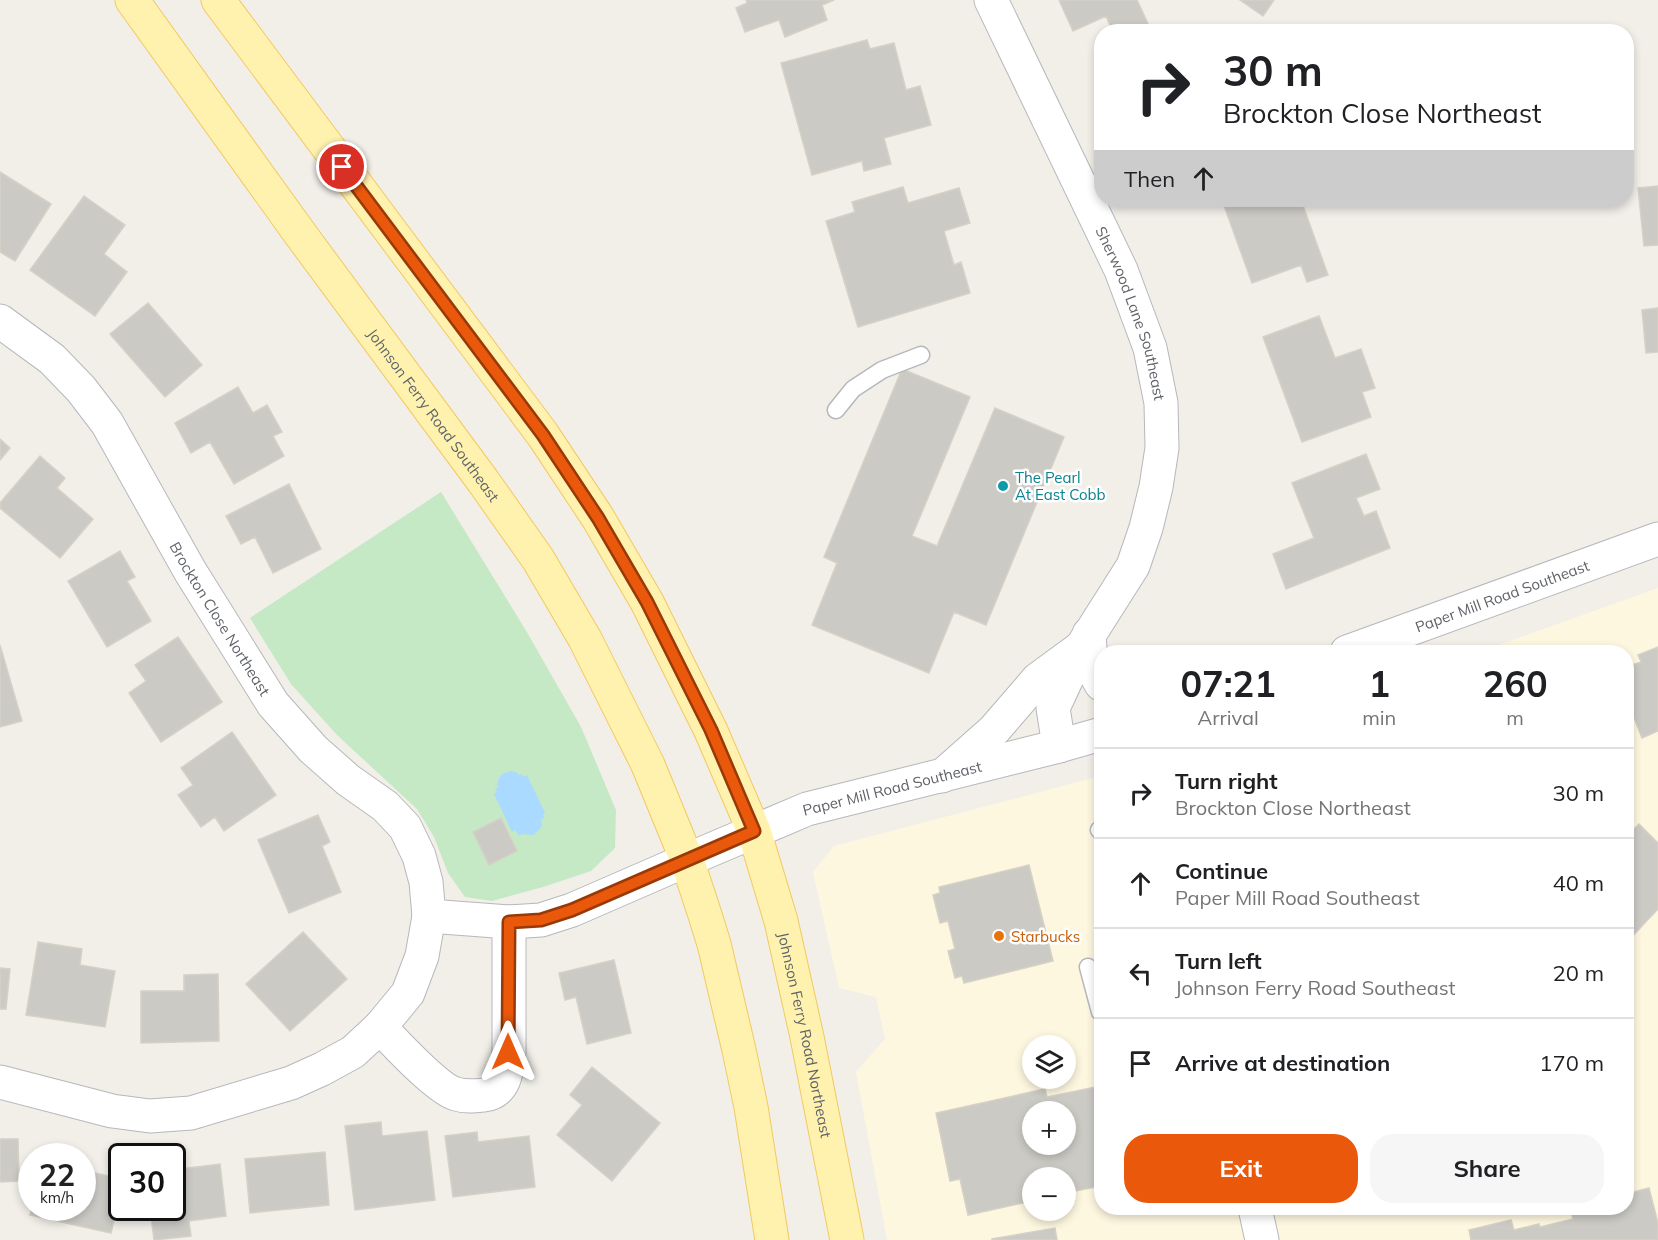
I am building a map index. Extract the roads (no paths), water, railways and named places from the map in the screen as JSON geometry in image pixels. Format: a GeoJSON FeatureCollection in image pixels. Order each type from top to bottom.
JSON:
{"type":"FeatureCollection","features":[{"type":"Feature","properties":{"kind":"main road","name":"Johnson Ferry Road Southeast"},"geometry":{"type":"LineString","coordinates":[[132,0],[301,235],[483,481],[538,560],[585,639],[648,765],[687,860]]}},
{"type":"Feature","properties":{"kind":"main road"},"geometry":{"type":"LineString","coordinates":[[218,0],[543,435],[598,518],[652,613],[711,730],[754,831]]}},
{"type":"Feature","properties":{"kind":"main road","name":"Johnson Ferry Road Northeast"},"geometry":{"type":"LineString","coordinates":[[754,831],[784,933],[847,1240]]}},
{"type":"Feature","properties":{"kind":"main road"},"geometry":{"type":"LineString","coordinates":[[687,860],[714,944],[739,1050],[751,1107],[772,1240]]}},
{"type":"Feature","properties":{"kind":"street","name":"Sherwood Lane Southeast"},"geometry":{"type":"LineString","coordinates":[[991,0],[1121,270],[1150,348],[1161,403],[1162,448],[1146,528],[1133,566],[1085,641],[1053,708],[1059,746]]}},
{"type":"Feature","properties":{"kind":"street","name":"Brockton Close Northeast"},"geometry":{"type":"LineString","coordinates":[[0,321],[52,359],[81,389],[107,423],[190,571],[273,704],[313,749],[348,780],[385,806],[405,828],[419,856],[426,882],[429,916],[422,956],[408,993],[380,1027],[353,1052],[291,1083],[191,1113],[150,1116],[112,1111],[0,1082]]}},
{"type":"Feature","properties":{"kind":"street","name":"Paper Mill Road Southeast"},"geometry":{"type":"LineString","coordinates":[[1366,645],[1658,539]]}},
{"type":"Feature","properties":{"kind":"street"},"geometry":{"type":"LineString","coordinates":[[1085,641],[1094,672]]}},
{"type":"Feature","properties":{"kind":"street","name":"Sherwood Lane Southeast"},"geometry":{"type":"LineString","coordinates":[[942,776],[994,730],[1038,679],[1085,641]]}},
{"type":"Feature","properties":{"kind":"street","name":"Paper Mill Road Southeast"},"geometry":{"type":"LineString","coordinates":[[687,860],[807,809],[1094,736]]}},
{"type":"Feature","properties":{"kind":"street"},"geometry":{"type":"LineString","coordinates":[[429,916],[509,922],[541,920],[572,910],[687,860]]}},
{"type":"Feature","properties":{"kind":"street"},"geometry":{"type":"LineString","coordinates":[[380,1027],[434,1080],[454,1094],[471,1097],[488,1094],[502,1086],[507,1071],[508,1052],[509,922]]}},
{"type":"Feature","properties":{"kind":"street"},"geometry":{"type":"LineString","coordinates":[[1257,1215],[1262,1240]]}},
{"type":"Feature","properties":{"kind":"lane"},"geometry":{"type":"LineString","coordinates":[[836,410],[853,389],[882,370],[921,355]]}},
{"type":"Feature","properties":{"kind":"lane"},"geometry":{"type":"LineString","coordinates":[[1088,968],[1094,988]]}},
{"type":"Feature","properties":{"kind":"water"},"geometry":{"type":"Polygon","coordinates":[[[511,771],[524,777],[527,775],[545,813],[540,829],[533,835],[519,836],[515,830],[512,832],[494,794],[497,792],[495,789],[498,787],[500,776],[511,771]]]}},
{"type":"Feature","properties":{"kind":"place","name":"The Pearl At East Cobb"},"geometry":{"type":"Point","coordinates":[1003,486]}},
{"type":"Feature","properties":{"kind":"place","name":"Starbucks"},"geometry":{"type":"Point","coordinates":[999,936]}}]}
